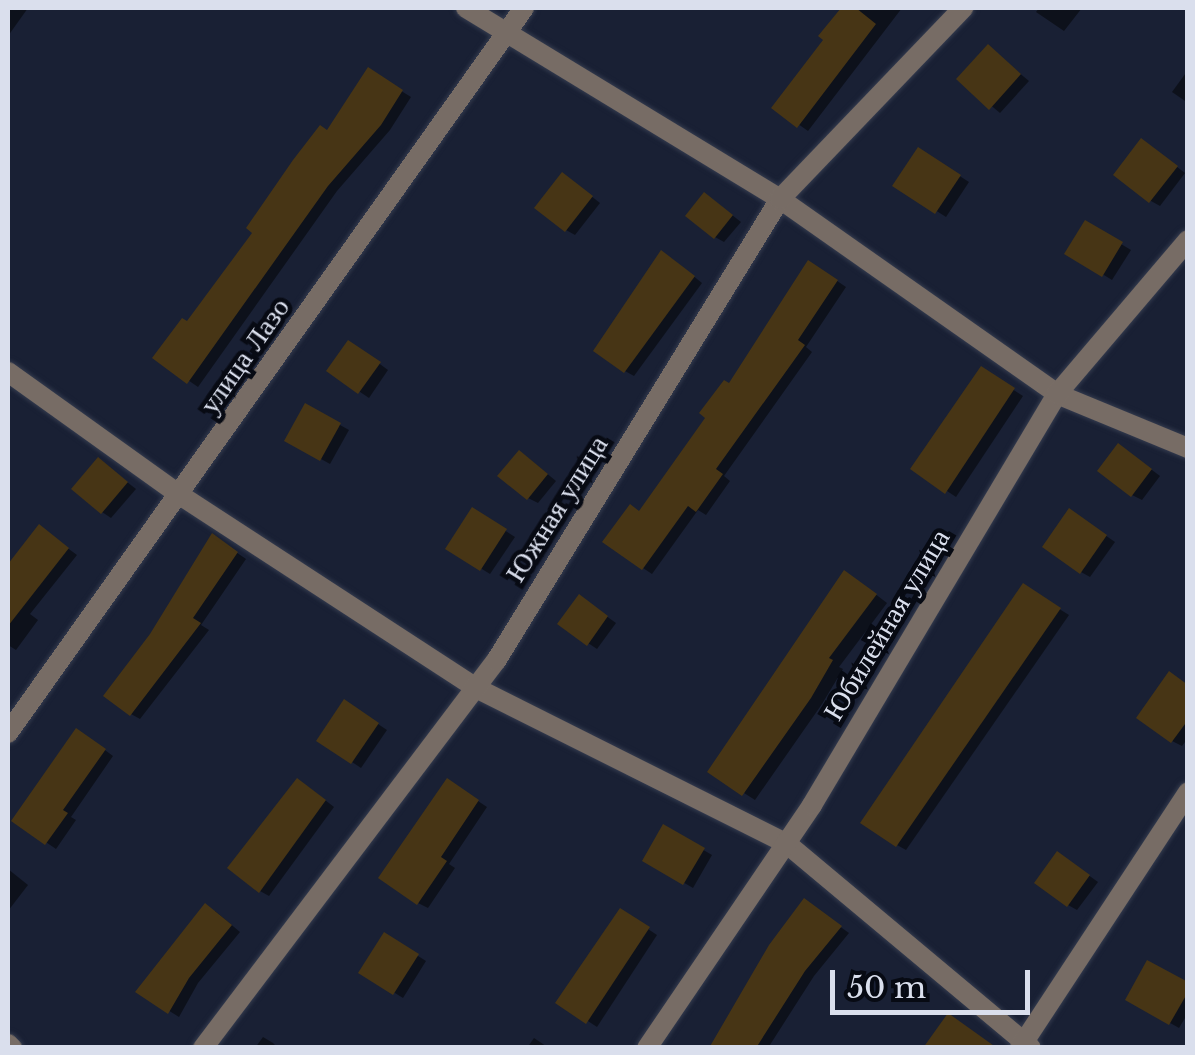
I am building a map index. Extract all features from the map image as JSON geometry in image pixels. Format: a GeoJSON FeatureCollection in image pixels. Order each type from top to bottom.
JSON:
{"type":"FeatureCollection","features":[{"type":"Feature","properties":{"kind":"street"},"geometry":{"type":"LineString","coordinates":[[466,8],[780,199],[1057,394],[1188,448]]}},
{"type":"Feature","properties":{"kind":"street","name":"улица Лазо"},"geometry":{"type":"LineString","coordinates":[[8,733],[524,8]]}},
{"type":"Feature","properties":{"kind":"street","name":"Южная улица"},"geometry":{"type":"LineString","coordinates":[[203,1048],[476,688],[780,199],[964,8]]}},
{"type":"Feature","properties":{"kind":"street","name":"Юбилейная улица"},"geometry":{"type":"LineString","coordinates":[[646,1048],[786,843],[1057,394],[1188,240]]}},
{"type":"Feature","properties":{"kind":"street"},"geometry":{"type":"LineString","coordinates":[[8,372],[180,495],[476,688],[786,843],[1026,1044],[1188,792]]}},
{"type":"Feature","properties":{"kind":"building"},"geometry":{"type":"Polygon","coordinates":[[[841,8],[856,8],[876,24],[797,128],[771,108],[823,40],[818,36],[841,8]]]}},
{"type":"Feature","properties":{"kind":"building"},"geometry":{"type":"Polygon","coordinates":[[[988,44],[1021,74],[989,110],[956,79],[988,44]]]}},
{"type":"Feature","properties":{"kind":"building"},"geometry":{"type":"Polygon","coordinates":[[[368,67],[403,90],[381,125],[328,186],[187,384],[152,358],[182,318],[187,321],[252,233],[246,228],[293,160],[320,125],[327,130],[368,67]]]}},
{"type":"Feature","properties":{"kind":"building"},"geometry":{"type":"Polygon","coordinates":[[[1141,138],[1178,166],[1149,203],[1113,175],[1141,138]]]}},
{"type":"Feature","properties":{"kind":"building"},"geometry":{"type":"Polygon","coordinates":[[[918,147],[961,175],[935,214],[892,186],[918,147]]]}},
{"type":"Feature","properties":{"kind":"building"},"geometry":{"type":"Polygon","coordinates":[[[562,172],[593,196],[565,232],[534,208],[562,172]]]}},
{"type":"Feature","properties":{"kind":"building"},"geometry":{"type":"Polygon","coordinates":[[[704,192],[733,215],[714,239],[685,216],[704,192]]]}},
{"type":"Feature","properties":{"kind":"building"},"geometry":{"type":"Polygon","coordinates":[[[1085,220],[1123,242],[1102,277],[1064,254],[1085,220]]]}},
{"type":"Feature","properties":{"kind":"building"},"geometry":{"type":"Polygon","coordinates":[[[661,250],[695,276],[624,373],[593,351],[661,250]]]}},
{"type":"Feature","properties":{"kind":"building"},"geometry":{"type":"Polygon","coordinates":[[[808,260],[838,280],[798,340],[805,345],[716,469],[723,474],[696,512],[688,506],[642,570],[602,542],[630,504],[639,511],[705,418],[699,413],[724,380],[729,383],[808,260]]]}},
{"type":"Feature","properties":{"kind":"building"},"geometry":{"type":"Polygon","coordinates":[[[348,340],[381,362],[358,394],[326,371],[348,340]]]}},
{"type":"Feature","properties":{"kind":"building"},"geometry":{"type":"Polygon","coordinates":[[[981,366],[1015,388],[945,494],[910,469],[981,366]]]}},
{"type":"Feature","properties":{"kind":"building"},"geometry":{"type":"Polygon","coordinates":[[[305,403],[341,423],[320,461],[284,441],[305,403]]]}},
{"type":"Feature","properties":{"kind":"building"},"geometry":{"type":"Polygon","coordinates":[[[1118,443],[1152,469],[1131,497],[1097,471],[1118,443]]]}},
{"type":"Feature","properties":{"kind":"building"},"geometry":{"type":"Polygon","coordinates":[[[519,450],[548,474],[527,500],[497,476],[519,450]]]}},
{"type":"Feature","properties":{"kind":"building"},"geometry":{"type":"Polygon","coordinates":[[[98,457],[128,482],[101,514],[71,489],[98,457]]]}},
{"type":"Feature","properties":{"kind":"building"},"geometry":{"type":"Polygon","coordinates":[[[472,507],[507,529],[480,571],[445,549],[472,507]]]}},
{"type":"Feature","properties":{"kind":"building"},"geometry":{"type":"Polygon","coordinates":[[[1069,508],[1107,535],[1080,574],[1042,547],[1069,508]]]}},
{"type":"Feature","properties":{"kind":"building"},"geometry":{"type":"Polygon","coordinates":[[[39,524],[69,548],[8,626],[8,564],[39,524]]]}},
{"type":"Feature","properties":{"kind":"building"},"geometry":{"type":"Polygon","coordinates":[[[212,533],[238,552],[193,618],[201,623],[130,716],[103,696],[150,634],[212,533]]]}},
{"type":"Feature","properties":{"kind":"building"},"geometry":{"type":"Polygon","coordinates":[[[844,570],[877,594],[829,658],[833,660],[811,698],[742,796],[707,772],[844,570]]]}},
{"type":"Feature","properties":{"kind":"building"},"geometry":{"type":"Polygon","coordinates":[[[1023,583],[1061,608],[896,847],[860,823],[1023,583]]]}},
{"type":"Feature","properties":{"kind":"building"},"geometry":{"type":"Polygon","coordinates":[[[579,594],[608,616],[587,646],[557,624],[579,594]]]}},
{"type":"Feature","properties":{"kind":"building"},"geometry":{"type":"Polygon","coordinates":[[[1169,671],[1188,685],[1188,720],[1171,743],[1136,718],[1169,671]]]}},
{"type":"Feature","properties":{"kind":"building"},"geometry":{"type":"Polygon","coordinates":[[[344,699],[379,723],[351,764],[316,741],[344,699]]]}},
{"type":"Feature","properties":{"kind":"building"},"geometry":{"type":"Polygon","coordinates":[[[76,728],[106,749],[63,810],[68,813],[45,845],[11,821],[76,728]]]}},
{"type":"Feature","properties":{"kind":"building"},"geometry":{"type":"Polygon","coordinates":[[[297,778],[326,800],[259,893],[227,868],[297,778]]]}},
{"type":"Feature","properties":{"kind":"building"},"geometry":{"type":"Polygon","coordinates":[[[447,778],[479,800],[441,857],[447,861],[417,905],[378,878],[447,778]]]}},
{"type":"Feature","properties":{"kind":"building"},"geometry":{"type":"Polygon","coordinates":[[[663,824],[705,848],[683,885],[642,861],[663,824]]]}},
{"type":"Feature","properties":{"kind":"building"},"geometry":{"type":"Polygon","coordinates":[[[1057,851],[1090,875],[1067,907],[1034,883],[1057,851]]]}},
{"type":"Feature","properties":{"kind":"building"},"geometry":{"type":"Polygon","coordinates":[[[804,898],[842,926],[805,971],[756,1048],[709,1048],[769,945],[804,898]]]}},
{"type":"Feature","properties":{"kind":"building"},"geometry":{"type":"Polygon","coordinates":[[[205,903],[232,925],[189,978],[168,1014],[135,992],[205,903]]]}},
{"type":"Feature","properties":{"kind":"building"},"geometry":{"type":"Polygon","coordinates":[[[620,908],[650,927],[586,1024],[555,1003],[620,908]]]}},
{"type":"Feature","properties":{"kind":"building"},"geometry":{"type":"Polygon","coordinates":[[[384,932],[419,954],[393,995],[358,973],[384,932]]]}},
{"type":"Feature","properties":{"kind":"building"},"geometry":{"type":"Polygon","coordinates":[[[1147,960],[1188,982],[1188,992],[1169,1025],[1125,1000],[1147,960]]]}},
{"type":"Feature","properties":{"kind":"building"},"geometry":{"type":"Polygon","coordinates":[[[948,1013],[997,1048],[923,1048],[948,1013]]]}}]}
